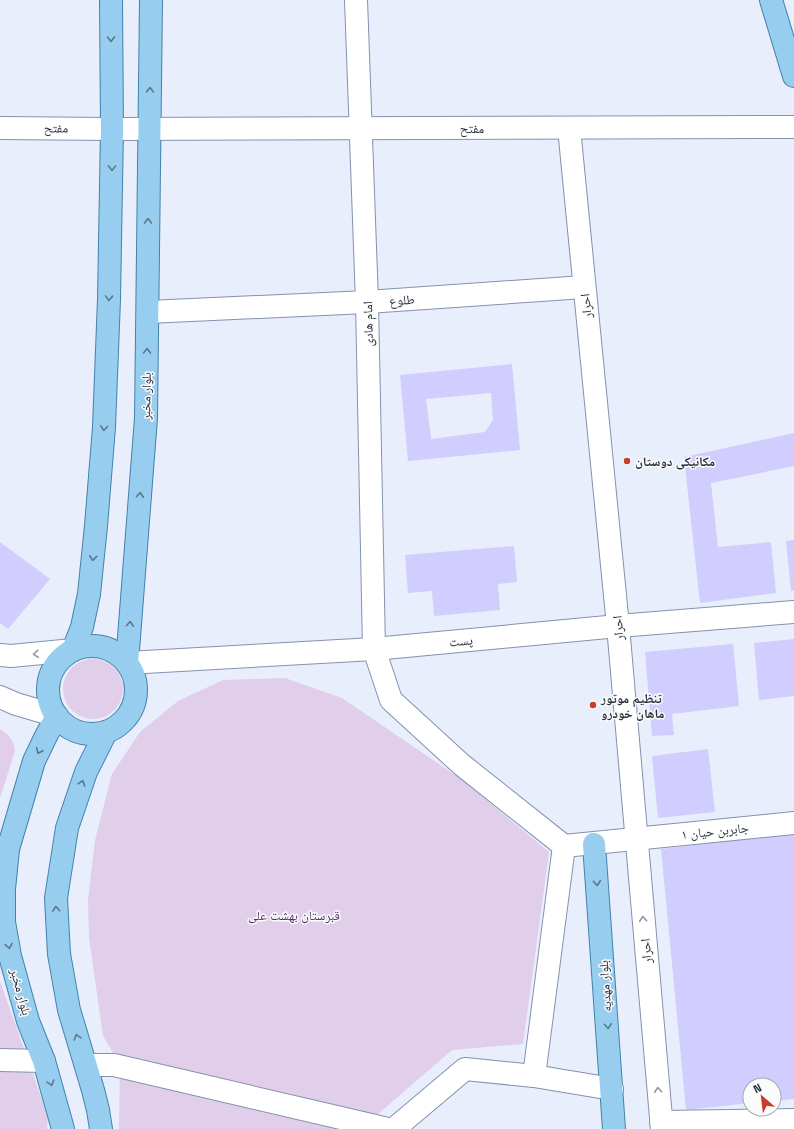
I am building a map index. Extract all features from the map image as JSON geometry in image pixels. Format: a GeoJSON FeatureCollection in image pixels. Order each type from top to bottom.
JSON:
{"type":"FeatureCollection","features":[{"type":"Feature","properties":{"kind":"main road"},"geometry":{"type":"LineString","coordinates":[[73,650],[82,627],[89,594],[104,426],[109,300],[112,129],[111,0]]}},
{"type":"Feature","properties":{"kind":"main road","name":"بلوار مخبر"},"geometry":{"type":"LineString","coordinates":[[127,663],[146,418],[151,0]]}},
{"type":"Feature","properties":{"kind":"main road"},"geometry":{"type":"LineString","coordinates":[[771,0],[794,76]]}},
{"type":"Feature","properties":{"kind":"main road"},"geometry":{"type":"LineString","coordinates":[[82,647],[102,647],[120,656],[127,663],[136,682],[136,692],[134,703],[124,721],[106,732],[92,734],[79,732],[67,726],[57,716],[51,705],[48,692],[49,680],[54,668],[62,658],[73,650],[82,647]]}},
{"type":"Feature","properties":{"kind":"main road","name":"بلوار مخبر"},"geometry":{"type":"LineString","coordinates":[[57,716],[34,761],[8,849],[4,889],[4,922],[10,956],[28,1020],[44,1061],[63,1129]]}},
{"type":"Feature","properties":{"kind":"main road"},"geometry":{"type":"LineString","coordinates":[[101,1129],[98,1110],[86,1065],[69,1010],[59,954],[56,898],[67,828],[86,772],[106,732]]}},
{"type":"Feature","properties":{"kind":"main road","name":"بلوار مهدیه"},"geometry":{"type":"LineString","coordinates":[[594,844],[614,1129]]}},
{"type":"Feature","properties":{"kind":"street","name":"امام هادی"},"geometry":{"type":"LineString","coordinates":[[356,0],[367,302],[374,649],[391,700],[462,765],[564,846]]}},
{"type":"Feature","properties":{"kind":"street","name":"مفتح"},"geometry":{"type":"LineString","coordinates":[[0,128],[794,127]]}},
{"type":"Feature","properties":{"kind":"street","name":"احرار"},"geometry":{"type":"LineString","coordinates":[[568,128],[618,626],[661,1125]]}},
{"type":"Feature","properties":{"kind":"street","name":"طلوع"},"geometry":{"type":"LineString","coordinates":[[148,312],[367,302],[584,287]]}},
{"type":"Feature","properties":{"kind":"street","name":"پست"},"geometry":{"type":"LineString","coordinates":[[127,663],[374,649],[618,626],[794,612]]}},
{"type":"Feature","properties":{"kind":"street"},"geometry":{"type":"LineString","coordinates":[[0,655],[11,656],[73,650]]}},
{"type":"Feature","properties":{"kind":"street"},"geometry":{"type":"LineString","coordinates":[[0,697],[16,704],[57,716]]}},
{"type":"Feature","properties":{"kind":"street","name":"جابربن حیان ۱"},"geometry":{"type":"LineString","coordinates":[[564,846],[794,823]]}},
{"type":"Feature","properties":{"kind":"street"},"geometry":{"type":"LineString","coordinates":[[534,1076],[564,846]]}},
{"type":"Feature","properties":{"kind":"street"},"geometry":{"type":"LineString","coordinates":[[0,1060],[44,1061]]}},
{"type":"Feature","properties":{"kind":"street"},"geometry":{"type":"LineString","coordinates":[[86,1065],[114,1065],[388,1129]]}},
{"type":"Feature","properties":{"kind":"street"},"geometry":{"type":"LineString","coordinates":[[394,1129],[465,1069],[534,1076],[612,1089]]}},
{"type":"Feature","properties":{"kind":"street"},"geometry":{"type":"LineString","coordinates":[[661,1125],[794,1120]]}},
{"type":"Feature","properties":{"kind":"green space"},"geometry":{"type":"Polygon","coordinates":[[[93,659],[110,664],[118,672],[123,689],[118,706],[110,714],[93,719],[76,714],[68,706],[63,689],[68,672],[76,664],[93,659]]]}},
{"type":"Feature","properties":{"kind":"green space","name":"قبرستان بهشت علی"},"geometry":{"type":"Polygon","coordinates":[[[285,678],[342,698],[461,779],[549,852],[523,1044],[452,1050],[369,1122],[369,1129],[119,1129],[120,1065],[103,1036],[89,938],[88,900],[95,840],[112,774],[140,732],[178,701],[223,680],[285,678]]]}},
{"type":"Feature","properties":{"kind":"green space"},"geometry":{"type":"Polygon","coordinates":[[[0,729],[10,738],[14,744],[15,751],[0,798],[0,729]]]}},
{"type":"Feature","properties":{"kind":"green space"},"geometry":{"type":"Polygon","coordinates":[[[0,981],[48,1117],[47,1129],[0,1129],[0,981]]]}},
{"type":"Feature","properties":{"kind":"building"},"geometry":{"type":"Polygon","coordinates":[[[512,364],[520,450],[408,461],[400,375],[512,364]],[[491,393],[426,399],[431,439],[485,432],[493,420],[491,393]]]}},
{"type":"Feature","properties":{"kind":"building"},"geometry":{"type":"Polygon","coordinates":[[[794,433],[794,466],[711,483],[718,547],[771,542],[776,593],[700,603],[684,457],[794,433]]]}},
{"type":"Feature","properties":{"kind":"building"},"geometry":{"type":"Polygon","coordinates":[[[794,540],[794,590],[791,591],[786,541],[794,540]]]}},
{"type":"Feature","properties":{"kind":"building"},"geometry":{"type":"Polygon","coordinates":[[[0,542],[50,579],[8,629],[0,623],[0,542]]]}},
{"type":"Feature","properties":{"kind":"building"},"geometry":{"type":"Polygon","coordinates":[[[514,546],[517,582],[498,584],[500,610],[434,616],[432,591],[408,593],[405,555],[514,546]]]}},
{"type":"Feature","properties":{"kind":"building"},"geometry":{"type":"Polygon","coordinates":[[[794,639],[794,696],[759,700],[754,643],[794,639]]]}},
{"type":"Feature","properties":{"kind":"building"},"geometry":{"type":"Polygon","coordinates":[[[733,644],[739,706],[672,714],[674,735],[652,736],[645,652],[733,644]]]}},
{"type":"Feature","properties":{"kind":"building"},"geometry":{"type":"Polygon","coordinates":[[[708,749],[715,812],[658,818],[652,756],[708,749]]]}},
{"type":"Feature","properties":{"kind":"building"},"geometry":{"type":"Polygon","coordinates":[[[794,833],[794,1099],[782,1100],[782,1077],[742,1077],[742,1104],[686,1110],[661,849],[794,833]]]}},
{"type":"Feature","properties":{"kind":"place","name":"مکانیکی دوستان"},"geometry":{"type":"Point","coordinates":[627,461]}},
{"type":"Feature","properties":{"kind":"place","name":"تنظیم موتور ماهان خودرو"},"geometry":{"type":"Point","coordinates":[593,705]}}]}
